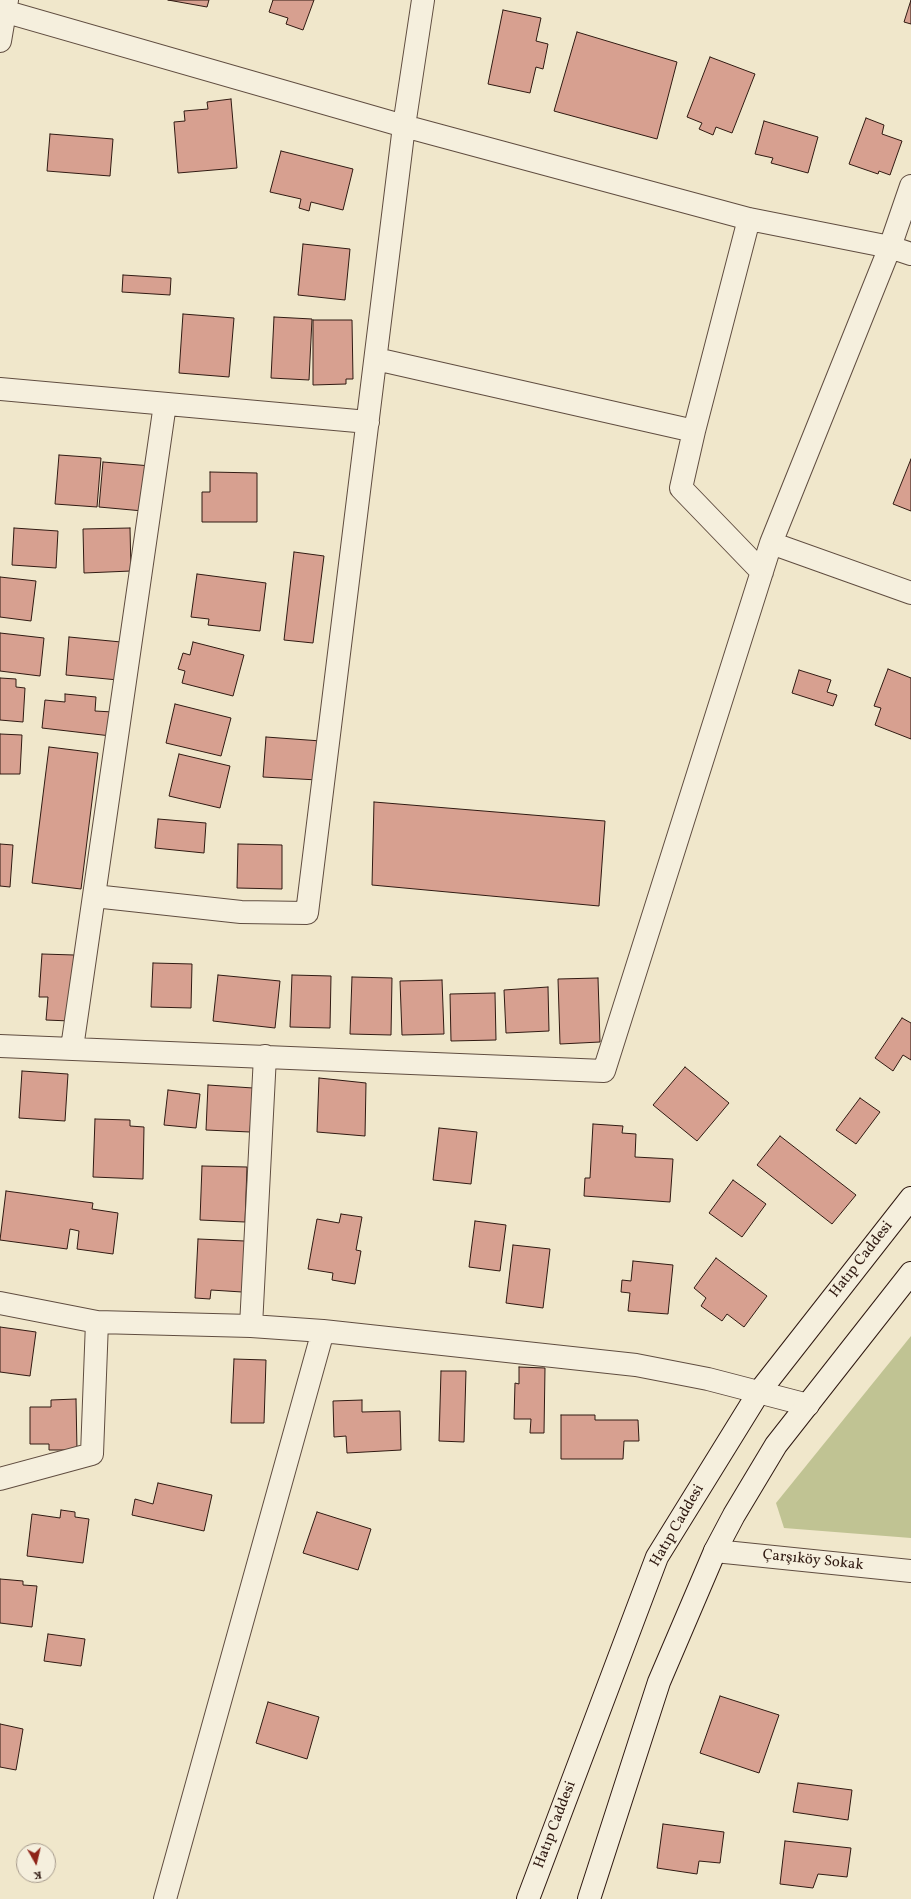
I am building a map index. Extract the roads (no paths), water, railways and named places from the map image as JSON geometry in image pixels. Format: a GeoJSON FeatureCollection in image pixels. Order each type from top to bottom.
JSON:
{"type":"FeatureCollection","features":[{"type":"Feature","properties":{"kind":"street"},"geometry":{"type":"LineString","coordinates":[[94,896],[241,912],[307,913],[404,126],[423,0]]}},
{"type":"Feature","properties":{"kind":"street"},"geometry":{"type":"LineString","coordinates":[[0,41],[4,7],[404,126],[749,219],[890,247],[911,254]]}},
{"type":"Feature","properties":{"kind":"street"},"geometry":{"type":"LineString","coordinates":[[0,1046],[604,1070],[771,544],[890,247],[911,186]]}},
{"type":"Feature","properties":{"kind":"street"},"geometry":{"type":"LineString","coordinates":[[749,219],[694,431],[681,488],[762,572]]}},
{"type":"Feature","properties":{"kind":"street"},"geometry":{"type":"LineString","coordinates":[[376,359],[694,431]]}},
{"type":"Feature","properties":{"kind":"street"},"geometry":{"type":"LineString","coordinates":[[0,389],[368,422]]}},
{"type":"Feature","properties":{"kind":"street"},"geometry":{"type":"LineString","coordinates":[[72,1048],[165,404]]}},
{"type":"Feature","properties":{"kind":"street"},"geometry":{"type":"LineString","coordinates":[[771,544],[911,593]]}},
{"type":"Feature","properties":{"kind":"street"},"geometry":{"type":"LineString","coordinates":[[251,1326],[265,1056]]}},
{"type":"Feature","properties":{"kind":"street","name":"Hatıp Caddesi"},"geometry":{"type":"LineString","coordinates":[[528,1899],[657,1557],[759,1392],[911,1198]]}},
{"type":"Feature","properties":{"kind":"street"},"geometry":{"type":"LineString","coordinates":[[590,1899],[659,1682],[715,1551],[734,1515],[776,1445],[911,1273]]}},
{"type":"Feature","properties":{"kind":"street"},"geometry":{"type":"LineString","coordinates":[[0,1303],[97,1322],[251,1326],[323,1331],[636,1365],[708,1380],[808,1405]]}},
{"type":"Feature","properties":{"kind":"street"},"geometry":{"type":"LineString","coordinates":[[0,1479],[92,1454],[97,1322]]}},
{"type":"Feature","properties":{"kind":"street"},"geometry":{"type":"LineString","coordinates":[[165,1899],[323,1331]]}},
{"type":"Feature","properties":{"kind":"street","name":"Çarşıköy Sokak"},"geometry":{"type":"LineString","coordinates":[[715,1551],[911,1571]]}}]}
